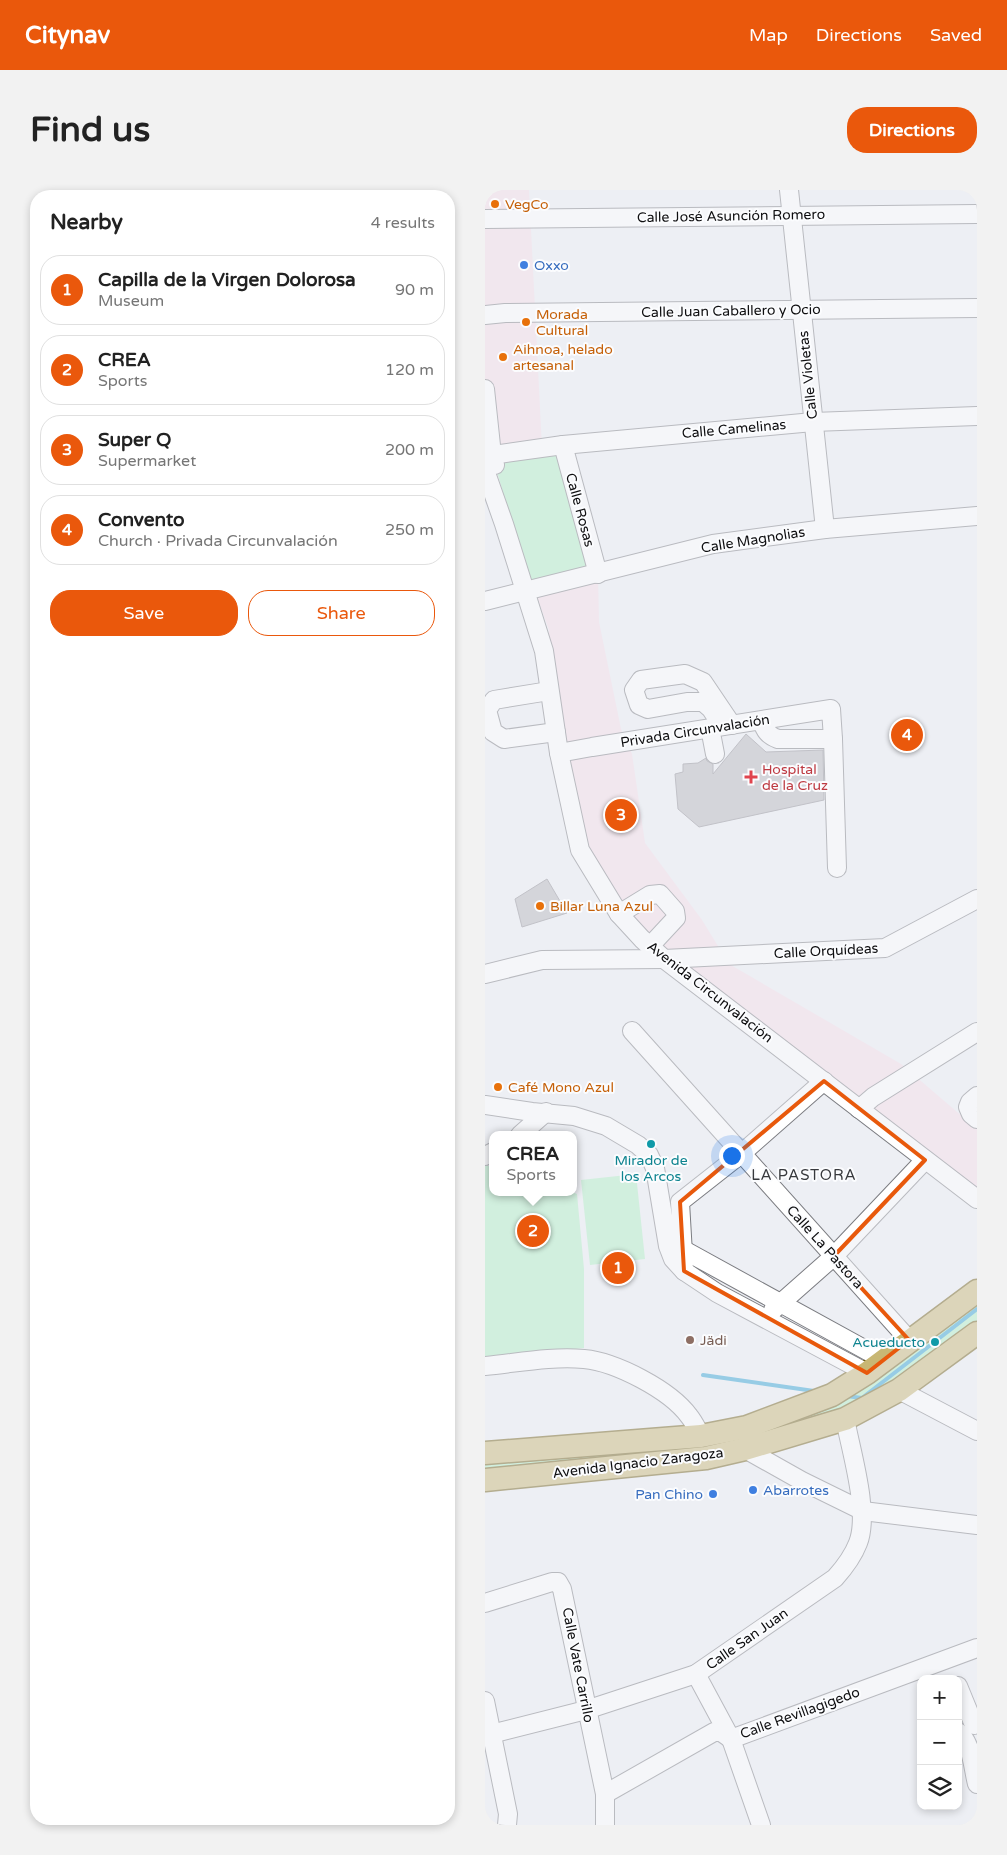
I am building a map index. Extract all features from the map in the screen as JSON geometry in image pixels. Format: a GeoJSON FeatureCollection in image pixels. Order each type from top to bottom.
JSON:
{"type":"FeatureCollection","features":[{"type":"Feature","properties":{"kind":"main road","name":"Avenida Ignacio Zaragoza"},"geometry":{"type":"LineString","coordinates":[[485,1453],[701,1436],[747,1427],[832,1395],[977,1291]]}},
{"type":"Feature","properties":{"kind":"main road","name":"Avenida Ignacio Zaragoza"},"geometry":{"type":"LineString","coordinates":[[485,1480],[706,1458],[745,1449],[845,1418],[899,1390],[977,1333]]}},
{"type":"Feature","properties":{"kind":"street","name":"Calle Violetas"},"geometry":{"type":"LineString","coordinates":[[789,190],[825,529]]}},
{"type":"Feature","properties":{"kind":"street","name":"Calle José Asunción Romero"},"geometry":{"type":"LineString","coordinates":[[485,219],[977,214]]}},
{"type":"Feature","properties":{"kind":"street","name":"Calle Juan Caballero y Ocio"},"geometry":{"type":"LineString","coordinates":[[485,315],[505,313],[977,308]]}},
{"type":"Feature","properties":{"kind":"street","name":"Avenida Circunvalación"},"geometry":{"type":"LineString","coordinates":[[485,389],[487,460],[504,524],[530,590],[544,651],[559,752],[581,850],[619,914],[664,959],[977,1200]]}},
{"type":"Feature","properties":{"kind":"street","name":"Calle Camelinas"},"geometry":{"type":"LineString","coordinates":[[487,460],[563,445],[813,422],[977,416]]}},
{"type":"Feature","properties":{"kind":"street","name":"Calle Rosas"},"geometry":{"type":"LineString","coordinates":[[563,445],[598,574]]}},
{"type":"Feature","properties":{"kind":"street","name":"Calle Magnolias"},"geometry":{"type":"LineString","coordinates":[[485,601],[713,544],[825,529],[977,516]]}},
{"type":"Feature","properties":{"kind":"street"},"geometry":{"type":"LineString","coordinates":[[715,754],[721,726],[703,682],[685,674],[641,680],[634,690],[639,705],[648,709],[687,702],[703,702],[711,709],[721,726]]}},
{"type":"Feature","properties":{"kind":"street"},"geometry":{"type":"LineString","coordinates":[[549,691],[493,700],[487,710],[493,732],[504,739],[556,732]]}},
{"type":"Feature","properties":{"kind":"street","name":"Privada Circunvalación"},"geometry":{"type":"LineString","coordinates":[[559,752],[831,709],[833,739]]}},
{"type":"Feature","properties":{"kind":"street"},"geometry":{"type":"LineString","coordinates":[[761,720],[766,732],[778,739],[833,739],[837,868]]}},
{"type":"Feature","properties":{"kind":"street"},"geometry":{"type":"LineString","coordinates":[[619,914],[650,895],[660,894],[675,911],[676,918],[650,946]]}},
{"type":"Feature","properties":{"kind":"street","name":"Calle Orquídeas"},"geometry":{"type":"LineString","coordinates":[[485,974],[542,960],[664,959],[885,948],[977,899]]}},
{"type":"Feature","properties":{"kind":"street","name":"Calle La Pastora"},"geometry":{"type":"LineString","coordinates":[[632,1031],[909,1340]]}},
{"type":"Feature","properties":{"kind":"street"},"geometry":{"type":"LineString","coordinates":[[859,1110],[873,1097],[977,1032]]}},
{"type":"Feature","properties":{"kind":"street"},"geometry":{"type":"LineString","coordinates":[[684,1271],[680,1202],[741,1154],[824,1081]]}},
{"type":"Feature","properties":{"kind":"street"},"geometry":{"type":"LineString","coordinates":[[977,1096],[968,1107],[971,1114],[977,1119]]}},
{"type":"Feature","properties":{"kind":"street"},"geometry":{"type":"LineString","coordinates":[[485,1105],[574,1116],[606,1126],[638,1145],[649,1155],[655,1168],[668,1246],[673,1259],[684,1271],[717,1293],[763,1318],[875,1366]]}},
{"type":"Feature","properties":{"kind":"street"},"geometry":{"type":"LineString","coordinates":[[525,1131],[546,1112]]}},
{"type":"Feature","properties":{"kind":"street"},"geometry":{"type":"LineString","coordinates":[[763,1318],[833,1257],[925,1160]]}},
{"type":"Feature","properties":{"kind":"street"},"geometry":{"type":"LineString","coordinates":[[683,1249],[780,1304],[875,1366]]}},
{"type":"Feature","properties":{"kind":"street"},"geometry":{"type":"LineString","coordinates":[[485,1366],[557,1359],[584,1359],[601,1362],[639,1377],[674,1401],[689,1416],[701,1436]]}},
{"type":"Feature","properties":{"kind":"street"},"geometry":{"type":"LineString","coordinates":[[899,1390],[977,1431]]}},
{"type":"Feature","properties":{"kind":"street","name":"Calle San Juan"},"geometry":{"type":"LineString","coordinates":[[491,1734],[586,1710],[696,1674],[835,1578],[845,1567],[859,1542],[863,1511],[845,1418]]}},
{"type":"Feature","properties":{"kind":"street"},"geometry":{"type":"LineString","coordinates":[[745,1449],[802,1481],[863,1511],[977,1525]]}},
{"type":"Feature","properties":{"kind":"street","name":"Calle Vate Carrillo"},"geometry":{"type":"LineString","coordinates":[[485,1603],[552,1582],[559,1582],[605,1794],[605,1825]]}},
{"type":"Feature","properties":{"kind":"street","name":"Calle Revillagigedo"},"geometry":{"type":"LineString","coordinates":[[605,1794],[714,1732],[721,1732],[731,1739],[926,1673],[947,1659],[977,1648]]}},
{"type":"Feature","properties":{"kind":"street"},"geometry":{"type":"LineString","coordinates":[[947,1659],[953,1675]]}},
{"type":"Feature","properties":{"kind":"street"},"geometry":{"type":"LineString","coordinates":[[696,1674],[731,1739],[761,1825]]}},
{"type":"Feature","properties":{"kind":"street"},"geometry":{"type":"LineString","coordinates":[[485,1701],[508,1814],[507,1825]]}},
{"type":"Feature","properties":{"kind":"street"},"geometry":{"type":"LineString","coordinates":[[962,1704],[967,1727],[963,1735],[977,1784]]}},
{"type":"Feature","properties":{"kind":"highlighted area"},"geometry":{"type":"Polygon","coordinates":[[[824,1081],[925,1160],[833,1257],[909,1340],[867,1373],[684,1271],[680,1202],[824,1081]]]}},
{"type":"Feature","properties":{"kind":"shaded area"},"geometry":{"type":"Polygon","coordinates":[[[485,190],[529,190],[542,448],[492,455],[485,389],[485,190]]]}},
{"type":"Feature","properties":{"kind":"shaded area"},"geometry":{"type":"Polygon","coordinates":[[[598,574],[599,622],[621,729],[632,754],[645,843],[702,920],[729,964],[901,1064],[977,1129],[977,1199],[664,959],[580,850],[544,651],[549,630],[534,589],[598,574]]]}},
{"type":"Feature","properties":{"kind":"green space"},"geometry":{"type":"Polygon","coordinates":[[[563,445],[598,574],[534,589],[492,455],[563,445]]]}},
{"type":"Feature","properties":{"kind":"green space"},"geometry":{"type":"Polygon","coordinates":[[[485,1165],[489,1166],[489,1196],[577,1196],[577,1194],[584,1269],[584,1348],[485,1359],[485,1165]]]}},
{"type":"Feature","properties":{"kind":"green space"},"geometry":{"type":"Polygon","coordinates":[[[636,1174],[645,1259],[590,1265],[581,1180],[636,1174]]]}},
{"type":"Feature","properties":{"kind":"green space"},"geometry":{"type":"Polygon","coordinates":[[[977,1298],[977,1324],[883,1390],[839,1412],[745,1444],[485,1476],[485,1457],[614,1447],[830,1402],[977,1298]]]}},
{"type":"Feature","properties":{"kind":"building","name":"Hospital de la Cruz"},"geometry":{"type":"Polygon","coordinates":[[[746,734],[766,752],[823,750],[824,800],[699,827],[678,809],[675,774],[683,772],[683,764],[698,763],[706,758],[707,761],[713,764],[713,774],[746,734]]]}},
{"type":"Feature","properties":{"kind":"building","name":"Billar Luna Azul"},"geometry":{"type":"Polygon","coordinates":[[[547,879],[567,913],[522,927],[515,899],[547,879]]]}},
{"type":"Feature","properties":{"kind":"building"},"geometry":{"type":"Polygon","coordinates":[[[623,1257],[626,1277],[612,1279],[610,1258],[623,1257]]]}},
{"type":"Feature","properties":{"kind":"waterway"},"geometry":{"type":"LineString","coordinates":[[846,1396],[862,1398],[977,1309]]}},
{"type":"Feature","properties":{"kind":"waterway"},"geometry":{"type":"LineString","coordinates":[[703,1375],[814,1391]]}},
{"type":"Feature","properties":{"kind":"place","name":"VegCo"},"geometry":{"type":"Point","coordinates":[495,204]}},
{"type":"Feature","properties":{"kind":"place","name":"Oxxo"},"geometry":{"type":"Point","coordinates":[524,265]}},
{"type":"Feature","properties":{"kind":"place","name":"Morada Cultural"},"geometry":{"type":"Point","coordinates":[526,322]}},
{"type":"Feature","properties":{"kind":"place","name":"Aihnoa, helado artesanal"},"geometry":{"type":"Point","coordinates":[503,357]}},
{"type":"Feature","properties":{"kind":"place","name":"Convento"},"geometry":{"type":"Point","coordinates":[907,735]}},
{"type":"Feature","properties":{"kind":"place","name":"Hospital de la Cruz"},"geometry":{"type":"Point","coordinates":[751,777]}},
{"type":"Feature","properties":{"kind":"place","name":"Super Q"},"geometry":{"type":"Point","coordinates":[621,815]}},
{"type":"Feature","properties":{"kind":"place","name":"Billar Luna Azul"},"geometry":{"type":"Point","coordinates":[540,906]}},
{"type":"Feature","properties":{"kind":"place","name":"Café Mono Azul"},"geometry":{"type":"Point","coordinates":[498,1087]}},
{"type":"Feature","properties":{"kind":"place","name":"Mirador de los Arcos"},"geometry":{"type":"Point","coordinates":[651,1144]}},
{"type":"Feature","properties":{"kind":"place","name":"CREA"},"geometry":{"type":"Point","coordinates":[533,1231]}},
{"type":"Feature","properties":{"kind":"place","name":"Capilla de la Virgen Dolorosa"},"geometry":{"type":"Point","coordinates":[618,1268]}},
{"type":"Feature","properties":{"kind":"place","name":"Jädi"},"geometry":{"type":"Point","coordinates":[690,1340]}},
{"type":"Feature","properties":{"kind":"place","name":"Acueducto"},"geometry":{"type":"Point","coordinates":[935,1342]}},
{"type":"Feature","properties":{"kind":"place","name":"Abarrotes"},"geometry":{"type":"Point","coordinates":[753,1490]}},
{"type":"Feature","properties":{"kind":"place","name":"Pan Chino"},"geometry":{"type":"Point","coordinates":[713,1494]}},
{"type":"Feature","properties":{"kind":"district","name":"LA PASTORA"},"geometry":{"type":"Point","coordinates":[804,1175]}}]}
